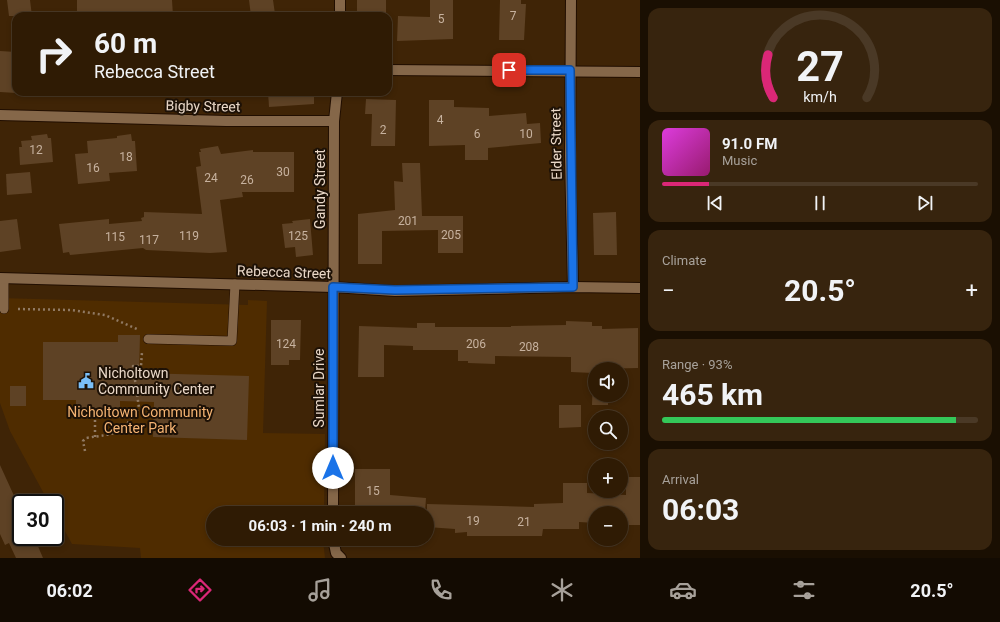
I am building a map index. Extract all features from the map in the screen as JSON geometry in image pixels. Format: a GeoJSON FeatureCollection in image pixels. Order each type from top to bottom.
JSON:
{"type":"FeatureCollection","features":[{"type":"Feature","properties":{"kind":"street"},"geometry":{"type":"LineString","coordinates":[[340,0],[340,12]]}},
{"type":"Feature","properties":{"kind":"street","name":"Elder Street"},"geometry":{"type":"LineString","coordinates":[[571,0],[570,70],[573,287]]}},
{"type":"Feature","properties":{"kind":"street"},"geometry":{"type":"LineString","coordinates":[[392,70],[570,70],[640,72]]}},
{"type":"Feature","properties":{"kind":"street","name":"Gandy Street"},"geometry":{"type":"LineString","coordinates":[[333,287],[334,121],[337,96]]}},
{"type":"Feature","properties":{"kind":"street","name":"Bigby Street"},"geometry":{"type":"LineString","coordinates":[[0,115],[226,121],[334,121]]}},
{"type":"Feature","properties":{"kind":"street","name":"Rebecca Street"},"geometry":{"type":"LineString","coordinates":[[2,278],[395,290],[573,287],[640,288]]}},
{"type":"Feature","properties":{"kind":"street","name":"Sumlar Drive"},"geometry":{"type":"LineString","coordinates":[[333,287],[333,506]]}},
{"type":"Feature","properties":{"kind":"street"},"geometry":{"type":"LineString","coordinates":[[334,546],[336,553],[342,558]]}},
{"type":"Feature","properties":{"kind":"lane"},"geometry":{"type":"LineString","coordinates":[[2,278],[4,309]]}},
{"type":"Feature","properties":{"kind":"lane"},"geometry":{"type":"LineString","coordinates":[[145,337],[232,341],[234,284]]}},
{"type":"Feature","properties":{"kind":"path"},"geometry":{"type":"LineString","coordinates":[[4,309],[71,310],[105,315],[142,331],[145,337]]}},
{"type":"Feature","properties":{"kind":"path"},"geometry":{"type":"LineString","coordinates":[[85,451],[83,442],[86,438],[116,434],[129,422],[139,408],[133,366],[141,366],[142,347]]}},
{"type":"Feature","properties":{"kind":"path"},"geometry":{"type":"LineString","coordinates":[[95,418],[95,437]]}},
{"type":"Feature","properties":{"kind":"green space","name":"Nicholtown Community Center Park"},"geometry":{"type":"Polygon","coordinates":[[[0,298],[248,305],[248,300],[267,301],[263,433],[325,434],[324,506],[206,506],[206,546],[324,546],[325,558],[141,558],[140,548],[72,544],[64,529],[64,494],[44,494],[10,431],[0,403],[0,298]]]}},
{"type":"Feature","properties":{"kind":"building"},"geometry":{"type":"Polygon","coordinates":[[[7,0],[30,0],[32,12],[12,12],[12,16],[9,16],[7,0]]]}},
{"type":"Feature","properties":{"kind":"building"},"geometry":{"type":"Polygon","coordinates":[[[77,0],[172,0],[173,12],[77,12],[77,0]]]}},
{"type":"Feature","properties":{"kind":"building"},"geometry":{"type":"Polygon","coordinates":[[[249,0],[273,0],[275,12],[250,12],[249,0]]]}},
{"type":"Feature","properties":{"kind":"building"},"geometry":{"type":"Polygon","coordinates":[[[357,0],[386,0],[386,12],[357,12],[357,0]]]}},
{"type":"Feature","properties":{"kind":"building"},"geometry":{"type":"Polygon","coordinates":[[[430,0],[453,0],[453,39],[397,41],[398,16],[430,17],[430,0]]]}},
{"type":"Feature","properties":{"kind":"building"},"geometry":{"type":"Polygon","coordinates":[[[500,0],[521,0],[521,4],[526,4],[524,40],[499,40],[500,0]]]}},
{"type":"Feature","properties":{"kind":"building"},"geometry":{"type":"Polygon","coordinates":[[[0,51],[12,52],[12,93],[0,92],[0,51]]]}},
{"type":"Feature","properties":{"kind":"building"},"geometry":{"type":"Polygon","coordinates":[[[268,96],[314,96],[314,104],[269,107],[268,96]]]}},
{"type":"Feature","properties":{"kind":"building"},"geometry":{"type":"Polygon","coordinates":[[[366,99],[396,100],[395,146],[371,146],[372,114],[365,114],[366,99]]]}},
{"type":"Feature","properties":{"kind":"building"},"geometry":{"type":"Polygon","coordinates":[[[429,100],[454,100],[454,107],[489,108],[489,116],[526,113],[527,124],[540,123],[541,143],[488,148],[488,160],[465,160],[465,145],[429,146],[429,100]]]}},
{"type":"Feature","properties":{"kind":"building"},"geometry":{"type":"Polygon","coordinates":[[[47,134],[48,138],[51,138],[53,162],[20,165],[19,147],[22,147],[21,141],[32,140],[31,136],[47,134]]]}},
{"type":"Feature","properties":{"kind":"building"},"geometry":{"type":"Polygon","coordinates":[[[131,134],[132,141],[135,141],[137,171],[109,173],[110,181],[78,184],[75,154],[88,153],[87,141],[117,138],[117,136],[131,134]]]}},
{"type":"Feature","properties":{"kind":"building"},"geometry":{"type":"Polygon","coordinates":[[[218,146],[221,154],[253,150],[253,152],[294,152],[294,192],[242,192],[243,197],[220,200],[227,252],[210,253],[146,250],[143,248],[70,255],[69,252],[63,253],[59,224],[109,219],[109,224],[142,221],[141,218],[144,217],[144,212],[202,214],[196,167],[201,166],[199,152],[201,152],[200,149],[218,146]]]}},
{"type":"Feature","properties":{"kind":"building"},"geometry":{"type":"Polygon","coordinates":[[[402,163],[420,163],[422,216],[463,216],[463,253],[438,253],[438,230],[382,231],[382,264],[358,264],[358,214],[395,210],[394,181],[403,182],[402,163]]]}},
{"type":"Feature","properties":{"kind":"building"},"geometry":{"type":"Polygon","coordinates":[[[30,172],[32,193],[7,195],[6,174],[30,172]]]}},
{"type":"Feature","properties":{"kind":"building"},"geometry":{"type":"Polygon","coordinates":[[[616,212],[617,255],[594,255],[593,213],[616,212]]]}},
{"type":"Feature","properties":{"kind":"building"},"geometry":{"type":"Polygon","coordinates":[[[17,219],[21,249],[0,252],[0,221],[17,219]]]}},
{"type":"Feature","properties":{"kind":"building"},"geometry":{"type":"Polygon","coordinates":[[[310,219],[313,255],[296,257],[295,247],[285,248],[282,224],[310,219]]]}},
{"type":"Feature","properties":{"kind":"building"},"geometry":{"type":"Polygon","coordinates":[[[271,320],[301,320],[300,360],[289,360],[289,365],[271,365],[271,320]]]}},
{"type":"Feature","properties":{"kind":"building"},"geometry":{"type":"Polygon","coordinates":[[[566,321],[592,322],[592,326],[602,326],[602,329],[638,328],[638,368],[628,368],[628,362],[588,362],[588,373],[571,372],[571,357],[495,356],[495,364],[468,363],[468,361],[458,361],[458,350],[413,350],[413,346],[384,345],[384,377],[358,377],[359,326],[417,328],[417,323],[435,323],[435,327],[566,325],[566,321]]]}},
{"type":"Feature","properties":{"kind":"building"},"geometry":{"type":"Polygon","coordinates":[[[118,335],[140,335],[139,373],[249,376],[247,440],[153,437],[154,402],[120,401],[120,418],[76,418],[76,400],[43,400],[43,342],[118,342],[118,335]]]}},
{"type":"Feature","properties":{"kind":"building"},"geometry":{"type":"Polygon","coordinates":[[[10,386],[26,386],[26,406],[10,406],[10,386]]]}},
{"type":"Feature","properties":{"kind":"building"},"geometry":{"type":"Polygon","coordinates":[[[592,402],[608,402],[608,405],[592,405],[592,402]]]}},
{"type":"Feature","properties":{"kind":"building"},"geometry":{"type":"Polygon","coordinates":[[[559,405],[581,405],[581,427],[559,428],[559,405]]]}},
{"type":"Feature","properties":{"kind":"building"},"geometry":{"type":"Polygon","coordinates":[[[0,465],[13,494],[12,494],[12,546],[38,546],[43,558],[16,558],[9,543],[5,545],[0,534],[0,465]]]}},
{"type":"Feature","properties":{"kind":"building"},"geometry":{"type":"Polygon","coordinates":[[[355,469],[390,469],[390,495],[426,498],[425,506],[355,506],[355,469]]]}},
{"type":"Feature","properties":{"kind":"building"},"geometry":{"type":"Polygon","coordinates":[[[628,477],[640,477],[640,525],[628,525],[628,506],[588,506],[588,523],[579,522],[579,529],[543,529],[542,536],[467,536],[467,532],[455,533],[455,529],[434,528],[434,506],[427,506],[427,504],[534,507],[534,504],[563,503],[563,483],[587,483],[588,498],[628,498],[628,477]]]}},
{"type":"Feature","properties":{"kind":"place","name":"Nicholtown Community Center"},"geometry":{"type":"Point","coordinates":[86,381]}},
{"type":"Feature","properties":{"kind":"route"},"geometry":{"type":"LineString","coordinates":[[333,468],[333,287],[395,290],[573,287],[570,70],[509,70]]}}]}
